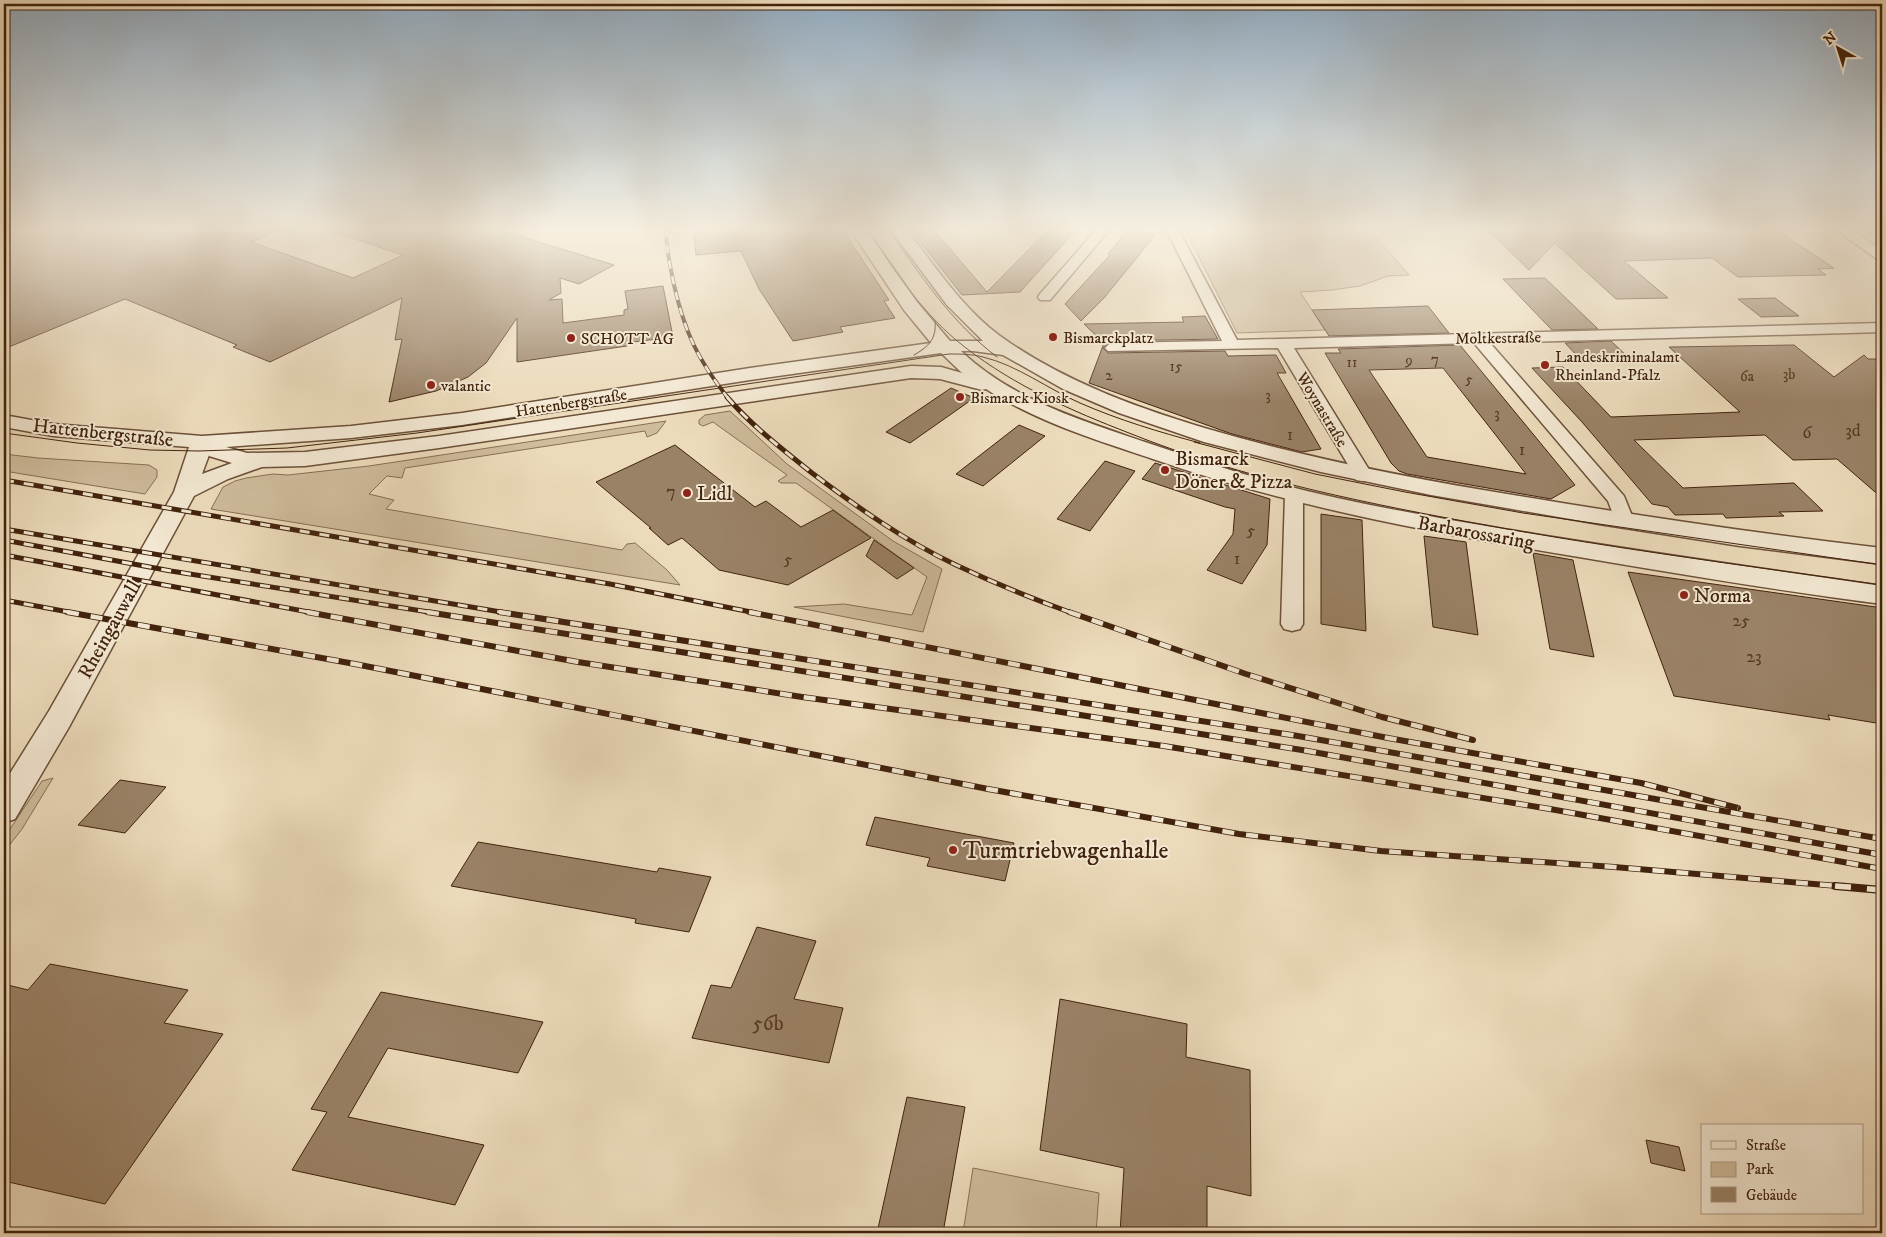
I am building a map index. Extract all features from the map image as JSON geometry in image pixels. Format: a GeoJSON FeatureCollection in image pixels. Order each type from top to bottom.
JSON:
{"type":"FeatureCollection","features":[{"type":"Feature","properties":{"kind":"street"},"geometry":{"type":"LineString","coordinates":[[897,287],[913,311],[951,353],[1002,391]]}},
{"type":"Feature","properties":{"kind":"street"},"geometry":{"type":"LineString","coordinates":[[911,372],[951,353],[986,341],[943,287]]}},
{"type":"Feature","properties":{"kind":"street"},"geometry":{"type":"LineString","coordinates":[[1045,297],[1054,287]]}},
{"type":"Feature","properties":{"kind":"street"},"geometry":{"type":"LineString","coordinates":[[1202,287],[1231,344]]}},
{"type":"Feature","properties":{"kind":"street","name":"Hattenbergstraße"},"geometry":{"type":"LineString","coordinates":[[4,421],[53,430],[202,442],[406,427],[750,374],[872,358],[904,338],[909,332],[913,311]]}},
{"type":"Feature","properties":{"kind":"street","name":"Moltkestraße"},"geometry":{"type":"LineString","coordinates":[[1113,348],[1882,328]]}},
{"type":"Feature","properties":{"kind":"street"},"geometry":{"type":"LineString","coordinates":[[1478,338],[1617,500],[1624,520]]}},
{"type":"Feature","properties":{"kind":"street","name":"Barbarossaring"},"geometry":{"type":"LineString","coordinates":[[986,341],[1096,396],[1163,422],[1248,448],[1362,476],[1624,520],[1882,556]]}},
{"type":"Feature","properties":{"kind":"street","name":"Woynastraße"},"geometry":{"type":"LineString","coordinates":[[1283,343],[1359,468],[1362,476]]}},
{"type":"Feature","properties":{"kind":"street"},"geometry":{"type":"LineString","coordinates":[[872,358],[951,353]]}},
{"type":"Feature","properties":{"kind":"street"},"geometry":{"type":"LineString","coordinates":[[911,372],[941,373],[1002,391]]}},
{"type":"Feature","properties":{"kind":"street","name":"Hattenbergstraße"},"geometry":{"type":"LineString","coordinates":[[185,492],[220,474],[248,464],[265,461],[348,455],[911,372]]}},
{"type":"Feature","properties":{"kind":"street","name":"Barbarossaring"},"geometry":{"type":"LineString","coordinates":[[1002,391],[1079,426],[1241,481],[1294,495],[1419,522],[1604,554],[1882,594]]}},
{"type":"Feature","properties":{"kind":"street","name":"Hattenbergstraße"},"geometry":{"type":"LineString","coordinates":[[202,442],[217,450],[245,460],[265,461]]}},
{"type":"Feature","properties":{"kind":"street","name":"Rheingauwall"},"geometry":{"type":"LineString","coordinates":[[4,810],[60,719],[185,492],[202,442]]}},
{"type":"Feature","properties":{"kind":"street"},"geometry":{"type":"LineString","coordinates":[[1292,624],[1294,495]]}},
{"type":"Feature","properties":{"kind":"green space"},"geometry":{"type":"Polygon","coordinates":[[[1214,287],[1355,287],[1300,292],[1325,330],[1237,333],[1214,287]]]}},
{"type":"Feature","properties":{"kind":"green space"},"geometry":{"type":"Polygon","coordinates":[[[730,411],[787,464],[893,541],[942,569],[923,632],[794,607],[844,604],[912,615],[927,577],[796,483],[781,483],[778,481],[787,475],[713,422],[703,426],[699,424],[699,420],[705,415],[730,411]]]}},
{"type":"Feature","properties":{"kind":"green space"},"geometry":{"type":"Polygon","coordinates":[[[666,421],[657,433],[647,437],[645,431],[405,468],[402,478],[387,476],[369,494],[394,500],[386,509],[622,550],[627,544],[635,543],[667,570],[680,585],[211,509],[223,487],[246,478],[369,466],[666,421]]]}},
{"type":"Feature","properties":{"kind":"green space"},"geometry":{"type":"Polygon","coordinates":[[[4,454],[149,465],[157,470],[157,477],[145,494],[4,471],[4,454]]]}},
{"type":"Feature","properties":{"kind":"green space"},"geometry":{"type":"Polygon","coordinates":[[[53,778],[22,829],[4,852],[4,838],[42,781],[53,778]]]}},
{"type":"Feature","properties":{"kind":"green space"},"geometry":{"type":"Polygon","coordinates":[[[973,1168],[1099,1193],[1096,1233],[963,1233],[973,1168]]]}},
{"type":"Feature","properties":{"kind":"building"},"geometry":{"type":"Polygon","coordinates":[[[4,287],[561,287],[561,293],[549,300],[562,299],[563,323],[624,315],[624,310],[628,309],[625,291],[663,287],[673,337],[626,343],[627,346],[517,362],[517,318],[486,363],[468,377],[436,391],[389,402],[402,339],[395,340],[402,298],[270,362],[233,347],[237,345],[125,299],[4,349],[4,287]]]}},
{"type":"Feature","properties":{"kind":"building"},"geometry":{"type":"Polygon","coordinates":[[[758,287],[880,287],[889,300],[884,301],[895,318],[840,327],[843,332],[793,341],[758,287]]]}},
{"type":"Feature","properties":{"kind":"building"},"geometry":{"type":"Polygon","coordinates":[[[955,287],[982,287],[987,292],[992,287],[1025,287],[1020,292],[962,295],[955,287]]]}},
{"type":"Feature","properties":{"kind":"building"},"geometry":{"type":"Polygon","coordinates":[[[1081,287],[1113,287],[1081,321],[1065,304],[1081,287]]]}},
{"type":"Feature","properties":{"kind":"building"},"geometry":{"type":"Polygon","coordinates":[[[1510,287],[1554,287],[1598,329],[1552,330],[1510,287]]]}},
{"type":"Feature","properties":{"kind":"building"},"geometry":{"type":"Polygon","coordinates":[[[1603,287],[1655,287],[1668,298],[1616,299],[1603,287]]]}},
{"type":"Feature","properties":{"kind":"building"},"geometry":{"type":"Polygon","coordinates":[[[1775,298],[1799,316],[1761,317],[1738,299],[1775,298]]]}},
{"type":"Feature","properties":{"kind":"building"},"geometry":{"type":"Polygon","coordinates":[[[1428,306],[1449,333],[1329,336],[1312,310],[1428,306]]]}},
{"type":"Feature","properties":{"kind":"building"},"geometry":{"type":"Polygon","coordinates":[[[1205,316],[1218,339],[1113,341],[1103,348],[1108,353],[1225,351],[1228,356],[1276,355],[1286,373],[1277,373],[1321,449],[1302,452],[1232,434],[1089,383],[1104,343],[1084,324],[1184,322],[1182,317],[1205,316]]]}},
{"type":"Feature","properties":{"kind":"building"},"geometry":{"type":"Polygon","coordinates":[[[1611,341],[1632,361],[1584,363],[1565,343],[1611,341]]]}},
{"type":"Feature","properties":{"kind":"building"},"geometry":{"type":"Polygon","coordinates":[[[1460,345],[1575,485],[1551,499],[1407,474],[1399,471],[1391,463],[1325,353],[1341,353],[1338,349],[1460,345]],[[1443,368],[1369,370],[1427,457],[1526,474],[1443,368]]]}},
{"type":"Feature","properties":{"kind":"building"},"geometry":{"type":"Polygon","coordinates":[[[1794,345],[1834,377],[1864,355],[1868,359],[1882,359],[1882,498],[1837,459],[1793,460],[1765,435],[1634,440],[1683,488],[1794,483],[1823,511],[1779,512],[1784,516],[1726,518],[1723,514],[1675,515],[1668,507],[1652,504],[1582,422],[1532,368],[1563,367],[1611,417],[1740,412],[1669,347],[1794,345]]]}},
{"type":"Feature","properties":{"kind":"building"},"geometry":{"type":"Polygon","coordinates":[[[951,388],[974,398],[910,443],[886,432],[951,388]]]}},
{"type":"Feature","properties":{"kind":"building"},"geometry":{"type":"Polygon","coordinates":[[[1019,425],[1045,436],[983,486],[956,474],[1019,425]]]}},
{"type":"Feature","properties":{"kind":"building"},"geometry":{"type":"Polygon","coordinates":[[[675,445],[755,507],[766,501],[801,527],[833,510],[871,538],[788,585],[719,570],[682,538],[668,545],[649,528],[651,528],[596,482],[675,445]]]}},
{"type":"Feature","properties":{"kind":"building"},"geometry":{"type":"Polygon","coordinates":[[[1105,461],[1135,471],[1090,531],[1057,519],[1105,461]]]}},
{"type":"Feature","properties":{"kind":"building"},"geometry":{"type":"Polygon","coordinates":[[[1155,463],[1270,499],[1267,545],[1242,584],[1207,570],[1233,534],[1235,509],[1142,479],[1155,463]]]}},
{"type":"Feature","properties":{"kind":"building"},"geometry":{"type":"Polygon","coordinates":[[[1321,514],[1362,520],[1366,631],[1321,624],[1321,514]]]}},
{"type":"Feature","properties":{"kind":"building"},"geometry":{"type":"Polygon","coordinates":[[[1424,536],[1466,542],[1478,635],[1433,627],[1424,536]]]}},
{"type":"Feature","properties":{"kind":"building"},"geometry":{"type":"Polygon","coordinates":[[[874,540],[914,568],[897,579],[866,556],[874,540]]]}},
{"type":"Feature","properties":{"kind":"building"},"geometry":{"type":"Polygon","coordinates":[[[1533,553],[1573,560],[1594,657],[1550,649],[1533,553]]]}},
{"type":"Feature","properties":{"kind":"building"},"geometry":{"type":"Polygon","coordinates":[[[1628,572],[1876,607],[1882,616],[1882,724],[1828,715],[1830,720],[1674,696],[1628,572]]]}},
{"type":"Feature","properties":{"kind":"building"},"geometry":{"type":"Polygon","coordinates":[[[120,780],[166,787],[125,833],[78,825],[120,780]]]}},
{"type":"Feature","properties":{"kind":"building","name":"Turmtriebwagenhalle"},"geometry":{"type":"Polygon","coordinates":[[[875,817],[1014,843],[1005,881],[927,866],[930,858],[866,845],[875,817]]]}},
{"type":"Feature","properties":{"kind":"building"},"geometry":{"type":"Polygon","coordinates":[[[478,842],[657,872],[659,868],[711,877],[689,932],[635,923],[636,919],[451,886],[478,842]]]}},
{"type":"Feature","properties":{"kind":"building"},"geometry":{"type":"Polygon","coordinates":[[[757,927],[816,941],[794,999],[843,1008],[829,1063],[692,1038],[711,985],[731,988],[757,927]]]}},
{"type":"Feature","properties":{"kind":"building"},"geometry":{"type":"Polygon","coordinates":[[[50,964],[188,990],[164,1023],[223,1034],[105,1204],[4,1181],[4,984],[28,990],[50,964]]]}},
{"type":"Feature","properties":{"kind":"building"},"geometry":{"type":"Polygon","coordinates":[[[381,992],[543,1022],[518,1073],[388,1048],[348,1117],[484,1145],[455,1205],[292,1170],[327,1112],[311,1109],[381,992]]]}},
{"type":"Feature","properties":{"kind":"building"},"geometry":{"type":"Polygon","coordinates":[[[1060,999],[1187,1024],[1186,1057],[1250,1070],[1251,1196],[1207,1186],[1207,1233],[1120,1233],[1124,1168],[1040,1150],[1060,999]]]}},
{"type":"Feature","properties":{"kind":"building"},"geometry":{"type":"Polygon","coordinates":[[[907,1097],[965,1107],[943,1233],[877,1233],[907,1097]]]}},
{"type":"Feature","properties":{"kind":"building"},"geometry":{"type":"Polygon","coordinates":[[[1646,1140],[1679,1147],[1685,1171],[1651,1163],[1646,1140]]]}},
{"type":"Feature","properties":{"kind":"tram line"},"geometry":{"type":"LineString","coordinates":[[907,287],[951,336],[976,355]]}},
{"type":"Feature","properties":{"kind":"tram line"},"geometry":{"type":"LineString","coordinates":[[929,287],[965,329],[997,357]]}},
{"type":"Feature","properties":{"kind":"tram line"},"geometry":{"type":"LineString","coordinates":[[914,355],[923,349],[933,338],[935,321]]}},
{"type":"Feature","properties":{"kind":"tram line"},"geometry":{"type":"LineString","coordinates":[[4,433],[150,450],[199,451],[287,448],[417,433],[949,354],[976,355]]}},
{"type":"Feature","properties":{"kind":"tram line"},"geometry":{"type":"LineString","coordinates":[[976,355],[1020,371],[1095,409],[1139,425],[1200,443]]}},
{"type":"Feature","properties":{"kind":"tram line"},"geometry":{"type":"LineString","coordinates":[[976,355],[1044,397],[1108,425],[1210,462],[1294,485],[1421,513],[1515,530],[1725,563],[1882,585]]}},
{"type":"Feature","properties":{"kind":"tram line"},"geometry":{"type":"LineString","coordinates":[[1194,442],[1315,474],[1405,492],[1523,513],[1882,565]]}},
{"type":"Feature","properties":{"kind":"railway"},"geometry":{"type":"LineString","coordinates":[[674,287],[683,318],[694,345],[708,371],[728,398]]}},
{"type":"Feature","properties":{"kind":"railway"},"geometry":{"type":"LineString","coordinates":[[727,397],[757,427],[812,473],[864,511],[900,534],[937,556],[970,572],[1072,613]]}},
{"type":"Feature","properties":{"kind":"railway"},"geometry":{"type":"LineString","coordinates":[[4,480],[610,584],[756,613]]}},
{"type":"Feature","properties":{"kind":"railway"},"geometry":{"type":"LineString","coordinates":[[4,529],[507,613]]}},
{"type":"Feature","properties":{"kind":"railway"},"geometry":{"type":"LineString","coordinates":[[4,540],[171,571],[435,613]]}},
{"type":"Feature","properties":{"kind":"railway"},"geometry":{"type":"LineString","coordinates":[[4,555],[314,613]]}},
{"type":"Feature","properties":{"kind":"railway"},"geometry":{"type":"LineString","coordinates":[[4,600],[74,613]]}},
{"type":"Feature","properties":{"kind":"railway"},"geometry":{"type":"LineString","coordinates":[[67,612],[355,664],[988,789],[1239,834],[1381,851],[1614,867],[1850,887]]}},
{"type":"Feature","properties":{"kind":"railway"},"geometry":{"type":"LineString","coordinates":[[307,612],[578,662],[802,697],[1164,746],[1550,809],[1882,869]]}},
{"type":"Feature","properties":{"kind":"railway"},"geometry":{"type":"LineString","coordinates":[[427,612],[1302,750],[1882,855]]}},
{"type":"Feature","properties":{"kind":"railway"},"geometry":{"type":"LineString","coordinates":[[499,612],[1298,736],[1882,839]]}},
{"type":"Feature","properties":{"kind":"railway"},"geometry":{"type":"LineString","coordinates":[[749,612],[1388,738],[1641,783],[1738,808]]}},
{"type":"Feature","properties":{"kind":"railway"},"geometry":{"type":"LineString","coordinates":[[1069,612],[1246,674],[1382,717],[1473,740]]}},
{"type":"Feature","properties":{"kind":"railway"},"geometry":{"type":"LineString","coordinates":[[1835,886],[1882,890]]}},
{"type":"Feature","properties":{"kind":"place","name":"Bismarckplatz"},"geometry":{"type":"Point","coordinates":[1053,337]}},
{"type":"Feature","properties":{"kind":"place","name":"SCHOTT AG"},"geometry":{"type":"Point","coordinates":[571,338]}},
{"type":"Feature","properties":{"kind":"place","name":"Landeskriminalamt Rheinland-Pfalz"},"geometry":{"type":"Point","coordinates":[1545,365]}},
{"type":"Feature","properties":{"kind":"place","name":"valantic"},"geometry":{"type":"Point","coordinates":[431,385]}},
{"type":"Feature","properties":{"kind":"place","name":"Bismarck Kiosk"},"geometry":{"type":"Point","coordinates":[960,397]}},
{"type":"Feature","properties":{"kind":"place","name":"Bismarck Döner & Pizza"},"geometry":{"type":"Point","coordinates":[1165,470]}},
{"type":"Feature","properties":{"kind":"place","name":"Lidl"},"geometry":{"type":"Point","coordinates":[687,493]}},
{"type":"Feature","properties":{"kind":"place","name":"Norma"},"geometry":{"type":"Point","coordinates":[1684,595]}},
{"type":"Feature","properties":{"kind":"place","name":"Turmtriebwagenhalle"},"geometry":{"type":"Point","coordinates":[953,850]}}]}
